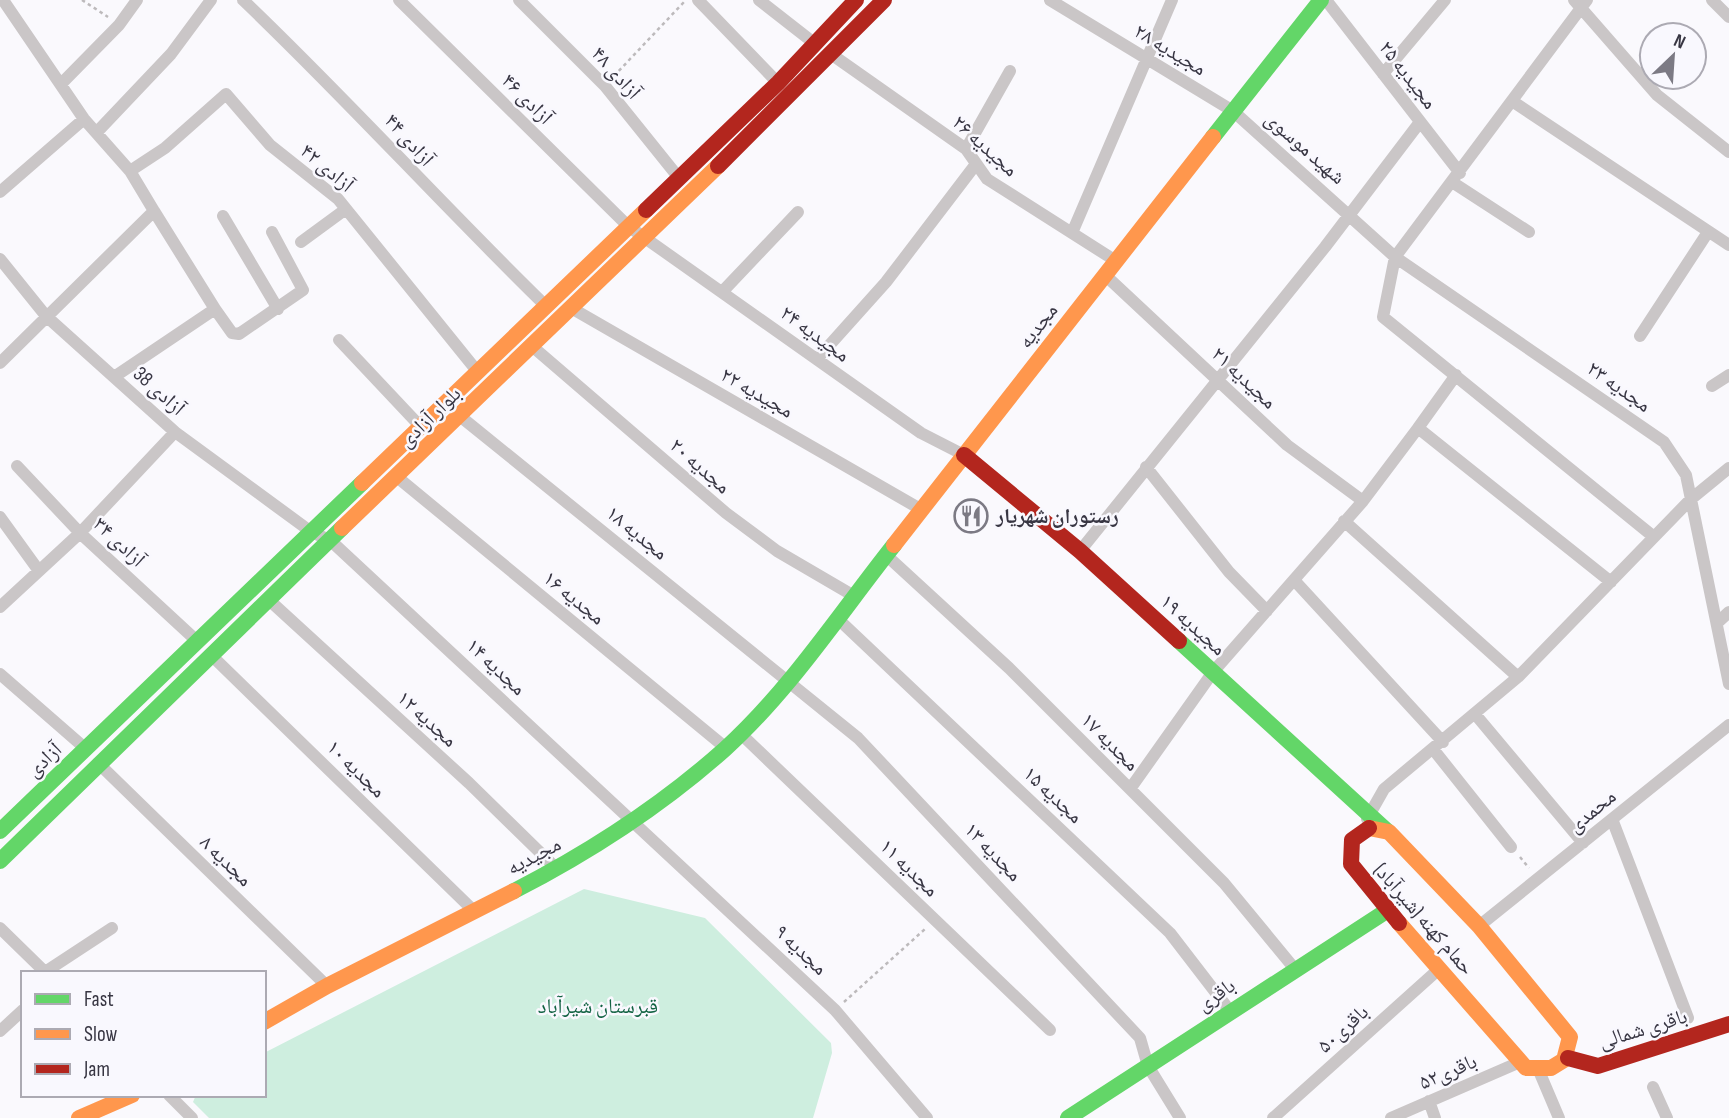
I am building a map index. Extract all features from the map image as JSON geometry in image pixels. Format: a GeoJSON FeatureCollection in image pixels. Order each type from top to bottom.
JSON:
{"type":"FeatureCollection","features":[{"type":"Feature","properties":{"kind":"street"},"geometry":{"type":"LineString","coordinates":[[3,0],[62,83],[83,119],[130,171],[215,309],[235,334],[278,309],[303,290],[272,232]]}},
{"type":"Feature","properties":{"kind":"street"},"geometry":{"type":"LineString","coordinates":[[62,83],[120,24],[137,0]]}},
{"type":"Feature","properties":{"kind":"street"},"geometry":{"type":"LineString","coordinates":[[97,132],[171,54],[211,0]]}},
{"type":"Feature","properties":{"kind":"street","name":"آزادی ۴۴"},"geometry":{"type":"LineString","coordinates":[[243,0],[331,83],[440,202],[546,306]]}},
{"type":"Feature","properties":{"kind":"street","name":"آزادی ۴۶"},"geometry":{"type":"LineString","coordinates":[[399,0],[628,226],[646,239]]}},
{"type":"Feature","properties":{"kind":"street"},"geometry":{"type":"LineString","coordinates":[[698,0],[778,83]]}},
{"type":"Feature","properties":{"kind":"street"},"geometry":{"type":"LineString","coordinates":[[759,0],[831,54]]}},
{"type":"Feature","properties":{"kind":"street","name":"بلوار آزادی"},"geometry":{"type":"LineString","coordinates":[[86,749],[310,531],[373,476],[419,425],[778,83],[856,0]]}},
{"type":"Feature","properties":{"kind":"street","name":"بلوار آزادی"},"geometry":{"type":"LineString","coordinates":[[0,861],[146,716],[646,239],[884,0]]}},
{"type":"Feature","properties":{"kind":"street","name":"مجیدیه ۲۸"},"geometry":{"type":"LineString","coordinates":[[1050,0],[1233,111]]}},
{"type":"Feature","properties":{"kind":"street"},"geometry":{"type":"LineString","coordinates":[[1072,233],[1172,0]]}},
{"type":"Feature","properties":{"kind":"street","name":"مجیدیه ۲۵"},"geometry":{"type":"LineString","coordinates":[[1324,0],[1420,122],[1456,178],[1529,232]]}},
{"type":"Feature","properties":{"kind":"street","name":"مجدیه"},"geometry":{"type":"LineString","coordinates":[[789,680],[1233,111],[1324,0]]}},
{"type":"Feature","properties":{"kind":"street"},"geometry":{"type":"LineString","coordinates":[[1383,74],[1446,0]]}},
{"type":"Feature","properties":{"kind":"street"},"geometry":{"type":"LineString","coordinates":[[1712,0],[1729,17]]}},
{"type":"Feature","properties":{"kind":"street","name":"آزادی ۴۸"},"geometry":{"type":"LineString","coordinates":[[522,1],[605,86],[679,178]]}},
{"type":"Feature","properties":{"kind":"street"},"geometry":{"type":"LineString","coordinates":[[1654,537],[1384,317],[1395,257],[1456,178],[1580,2],[1657,95],[1729,152]]}},
{"type":"Feature","properties":{"kind":"street","name":"مجیدیه ۲۶"},"geometry":{"type":"LineString","coordinates":[[831,54],[966,149],[987,179],[1116,261]]}},
{"type":"Feature","properties":{"kind":"street"},"geometry":{"type":"LineString","coordinates":[[966,149],[1010,72]]}},
{"type":"Feature","properties":{"kind":"street","name":"آزادی ۴۲"},"geometry":{"type":"LineString","coordinates":[[130,171],[165,148],[226,93],[270,145],[346,209],[477,371]]}},
{"type":"Feature","properties":{"kind":"street"},"geometry":{"type":"LineString","coordinates":[[1511,101],[1729,245]]}},
{"type":"Feature","properties":{"kind":"street","name":"شهید موسوی"},"geometry":{"type":"LineString","coordinates":[[1233,111],[1350,214]]}},
{"type":"Feature","properties":{"kind":"street"},"geometry":{"type":"LineString","coordinates":[[0,192],[83,119]]}},
{"type":"Feature","properties":{"kind":"street"},"geometry":{"type":"LineString","coordinates":[[1080,551],[1350,214],[1420,122]]}},
{"type":"Feature","properties":{"kind":"street"},"geometry":{"type":"LineString","coordinates":[[817,359],[886,282],[976,164]]}},
{"type":"Feature","properties":{"kind":"street"},"geometry":{"type":"LineString","coordinates":[[679,178],[694,192]]}},
{"type":"Feature","properties":{"kind":"street"},"geometry":{"type":"LineString","coordinates":[[301,242],[346,209]]}},
{"type":"Feature","properties":{"kind":"street"},"geometry":{"type":"LineString","coordinates":[[0,363],[154,211]]}},
{"type":"Feature","properties":{"kind":"street"},"geometry":{"type":"LineString","coordinates":[[723,291],[798,212]]}},
{"type":"Feature","properties":{"kind":"street","name":"مجدیه ۲۳"},"geometry":{"type":"LineString","coordinates":[[1350,214],[1395,257],[1664,442],[1686,475],[1729,684]]}},
{"type":"Feature","properties":{"kind":"street"},"geometry":{"type":"LineString","coordinates":[[223,216],[278,309]]}},
{"type":"Feature","properties":{"kind":"street"},"geometry":{"type":"LineString","coordinates":[[1640,336],[1708,232]]}},
{"type":"Feature","properties":{"kind":"street","name":"مجیدیه ۲۴"},"geometry":{"type":"LineString","coordinates":[[646,239],[921,433],[964,455]]}},
{"type":"Feature","properties":{"kind":"street","name":"آزادی 38"},"geometry":{"type":"LineString","coordinates":[[0,259],[46,316],[175,432],[310,531],[331,541]]}},
{"type":"Feature","properties":{"kind":"street","name":"مجیدیه ۲۱"},"geometry":{"type":"LineString","coordinates":[[1105,275],[1287,445],[1363,501]]}},
{"type":"Feature","properties":{"kind":"street"},"geometry":{"type":"LineString","coordinates":[[114,377],[215,309]]}},
{"type":"Feature","properties":{"kind":"street","name":"مجیدیه ۲۲"},"geometry":{"type":"LineString","coordinates":[[573,309],[922,510]]}},
{"type":"Feature","properties":{"kind":"street"},"geometry":{"type":"LineString","coordinates":[[339,340],[419,425]]}},
{"type":"Feature","properties":{"kind":"street","name":"مجدیه ۲۰"},"geometry":{"type":"LineString","coordinates":[[533,347],[726,513],[777,551],[854,596]]}},
{"type":"Feature","properties":{"kind":"street"},"geometry":{"type":"LineString","coordinates":[[1130,789],[1213,672],[1363,501],[1456,375]]}},
{"type":"Feature","properties":{"kind":"street"},"geometry":{"type":"LineString","coordinates":[[1712,386],[1729,375]]}},
{"type":"Feature","properties":{"kind":"street","name":"مجدیه ۱۸"},"geometry":{"type":"LineString","coordinates":[[461,416],[789,680]]}},
{"type":"Feature","properties":{"kind":"street"},"geometry":{"type":"LineString","coordinates":[[1418,428],[1611,582]]}},
{"type":"Feature","properties":{"kind":"street"},"geometry":{"type":"LineString","coordinates":[[0,607],[80,533],[175,432]]}},
{"type":"Feature","properties":{"kind":"street"},"geometry":{"type":"LineString","coordinates":[[404,442],[418,457]]}},
{"type":"Feature","properties":{"kind":"street","name":"مجیدیه ۱۹"},"geometry":{"type":"LineString","coordinates":[[964,455],[1080,551],[1389,832]]}},
{"type":"Feature","properties":{"kind":"street","name":"آزادی ۳۴"},"geometry":{"type":"LineString","coordinates":[[17,467],[80,533],[198,642]]}},
{"type":"Feature","properties":{"kind":"street"},"geometry":{"type":"LineString","coordinates":[[1146,467],[1229,572],[1267,611]]}},
{"type":"Feature","properties":{"kind":"street"},"geometry":{"type":"LineString","coordinates":[[1359,832],[1384,789],[1518,677],[1691,499],[1729,468]]}},
{"type":"Feature","properties":{"kind":"street","name":"مجدیه ۱۶"},"geometry":{"type":"LineString","coordinates":[[397,477],[726,748]]}},
{"type":"Feature","properties":{"kind":"street"},"geometry":{"type":"LineString","coordinates":[[0,517],[38,571]]}},
{"type":"Feature","properties":{"kind":"street"},"geometry":{"type":"LineString","coordinates":[[1345,521],[1518,677]]}},
{"type":"Feature","properties":{"kind":"street","name":"مجدیه ۱۴"},"geometry":{"type":"LineString","coordinates":[[331,541],[636,821]]}},
{"type":"Feature","properties":{"kind":"street","name":"مجدیه ۱۷"},"geometry":{"type":"LineString","coordinates":[[886,555],[1009,668],[1224,883],[1294,968]]}},
{"type":"Feature","properties":{"kind":"street"},"geometry":{"type":"LineString","coordinates":[[1294,580],[1438,746],[1511,847]]}},
{"type":"Feature","properties":{"kind":"street","name":"مجدیه ۱۲"},"geometry":{"type":"LineString","coordinates":[[268,600],[469,783],[557,869]]}},
{"type":"Feature","properties":{"kind":"street"},"geometry":{"type":"LineString","coordinates":[[1717,623],[1729,612]]}},
{"type":"Feature","properties":{"kind":"street","name":"مجدیه ۱۵"},"geometry":{"type":"LineString","coordinates":[[837,618],[1170,933],[1230,1011]]}},
{"type":"Feature","properties":{"kind":"street","name":"مجدیه ۱۰"},"geometry":{"type":"LineString","coordinates":[[211,655],[474,911]]}},
{"type":"Feature","properties":{"kind":"street"},"geometry":{"type":"LineString","coordinates":[[0,674],[86,749]]}},
{"type":"Feature","properties":{"kind":"street","name":"مجیدیه"},"geometry":{"type":"LineString","coordinates":[[266,1021],[327,986],[557,869],[636,821],[726,748],[789,680]]}},
{"type":"Feature","properties":{"kind":"street","name":"مجدیه ۱۳"},"geometry":{"type":"LineString","coordinates":[[789,680],[859,738],[1140,1038],[1148,1066],[1180,1118]]}},
{"type":"Feature","properties":{"kind":"street"},"geometry":{"type":"LineString","coordinates":[[134,704],[146,716]]}},
{"type":"Feature","properties":{"kind":"street"},"geometry":{"type":"LineString","coordinates":[[1475,714],[1583,843]]}},
{"type":"Feature","properties":{"kind":"street","name":"محمدی"},"geometry":{"type":"LineString","coordinates":[[1479,926],[1729,724]]}},
{"type":"Feature","properties":{"kind":"street","name":"مجدیه ۱۱"},"geometry":{"type":"LineString","coordinates":[[741,734],[1050,1030]]}},
{"type":"Feature","properties":{"kind":"street","name":"آزادی"},"geometry":{"type":"LineString","coordinates":[[0,831],[86,749]]}},
{"type":"Feature","properties":{"kind":"street","name":"مجدیه ۸"},"geometry":{"type":"LineString","coordinates":[[98,763],[327,986]]}},
{"type":"Feature","properties":{"kind":"street"},"geometry":{"type":"LineString","coordinates":[[1612,819],[1688,1018]]}},
{"type":"Feature","properties":{"kind":"street","name":"مجدیه ۹"},"geometry":{"type":"LineString","coordinates":[[636,821],[835,1010],[927,1118]]}},
{"type":"Feature","properties":{"kind":"street","name":"حمام کهنه (شیرآباد)"},"geometry":{"type":"LineString","coordinates":[[1539,1071],[1526,1068],[1520,1062],[1352,869],[1348,860],[1348,849],[1359,832],[1369,828],[1389,832],[1479,926],[1570,1037],[1572,1051],[1568,1058]]}},
{"type":"Feature","properties":{"kind":"street","name":"باقری"},"geometry":{"type":"LineString","coordinates":[[1077,1116],[1294,968],[1388,910]]}},
{"type":"Feature","properties":{"kind":"street"},"geometry":{"type":"LineString","coordinates":[[47,971],[112,928]]}},
{"type":"Feature","properties":{"kind":"street"},"geometry":{"type":"LineString","coordinates":[[0,929],[44,971]]}},
{"type":"Feature","properties":{"kind":"street","name":"باقری۵۰"},"geometry":{"type":"LineString","coordinates":[[1273,1118],[1439,969]]}},
{"type":"Feature","properties":{"kind":"street"},"geometry":{"type":"LineString","coordinates":[[0,1031],[21,1012]]}},
{"type":"Feature","properties":{"kind":"street","name":"باقری شمالی"},"geometry":{"type":"LineString","coordinates":[[1568,1058],[1598,1066],[1641,1055],[1729,1024]]}},
{"type":"Feature","properties":{"kind":"street"},"geometry":{"type":"LineString","coordinates":[[1559,1118],[1539,1071],[1552,1069],[1568,1058]]}},
{"type":"Feature","properties":{"kind":"street","name":"باقری۵۲"},"geometry":{"type":"LineString","coordinates":[[1391,1118],[1520,1062]]}},
{"type":"Feature","properties":{"kind":"street"},"geometry":{"type":"LineString","coordinates":[[1653,1087],[1667,1118]]}},
{"type":"Feature","properties":{"kind":"street"},"geometry":{"type":"LineString","coordinates":[[79,1118],[127,1097]]}},
{"type":"Feature","properties":{"kind":"street"},"geometry":{"type":"LineString","coordinates":[[171,1097],[192,1118]]}},
{"type":"Feature","properties":{"kind":"street"},"geometry":{"type":"LineString","coordinates":[[1429,1101],[1436,1118]]}},
{"type":"Feature","properties":{"kind":"path"},"geometry":{"type":"LineString","coordinates":[[82,0],[120,24]]}},
{"type":"Feature","properties":{"kind":"path"},"geometry":{"type":"LineString","coordinates":[[605,86],[685,0]]}},
{"type":"Feature","properties":{"kind":"path"},"geometry":{"type":"LineString","coordinates":[[1511,847],[1538,879]]}},
{"type":"Feature","properties":{"kind":"path"},"geometry":{"type":"LineString","coordinates":[[835,1010],[935,919]]}},
{"type":"Feature","properties":{"kind":"green space","name":"قبرستان شیرآباد"},"geometry":{"type":"Polygon","coordinates":[[[584,889],[705,918],[831,1043],[832,1053],[813,1118],[209,1118],[193,1102],[195,1097],[266,1097],[266,1052],[584,889]]]}},
{"type":"Feature","properties":{"kind":"traffic: fast"},"geometry":{"type":"LineString","coordinates":[[1213,137],[1321,0]]}},
{"type":"Feature","properties":{"kind":"traffic: fast"},"geometry":{"type":"LineString","coordinates":[[0,831],[362,483]]}},
{"type":"Feature","properties":{"kind":"traffic: fast"},"geometry":{"type":"LineString","coordinates":[[0,861],[342,528]]}},
{"type":"Feature","properties":{"kind":"traffic: fast"},"geometry":{"type":"LineString","coordinates":[[514,891],[624,827],[676,790],[725,749],[793,676],[894,545]]}},
{"type":"Feature","properties":{"kind":"traffic: fast"},"geometry":{"type":"LineString","coordinates":[[1179,641],[1387,831]]}},
{"type":"Feature","properties":{"kind":"traffic: fast"},"geometry":{"type":"LineString","coordinates":[[1068,1118],[1388,910]]}},
{"type":"Feature","properties":{"kind":"traffic: slow"},"geometry":{"type":"LineString","coordinates":[[894,545],[1213,137]]}},
{"type":"Feature","properties":{"kind":"traffic: slow"},"geometry":{"type":"LineString","coordinates":[[342,528],[718,166]]}},
{"type":"Feature","properties":{"kind":"traffic: slow"},"geometry":{"type":"LineString","coordinates":[[362,483],[646,210]]}},
{"type":"Feature","properties":{"kind":"traffic: slow"},"geometry":{"type":"LineString","coordinates":[[1369,828],[1389,832],[1479,926],[1570,1037],[1564,1060],[1551,1068],[1526,1068],[1399,923]]}},
{"type":"Feature","properties":{"kind":"traffic: slow"},"geometry":{"type":"LineString","coordinates":[[266,1021],[327,986],[514,891]]}},
{"type":"Feature","properties":{"kind":"traffic: slow"},"geometry":{"type":"LineString","coordinates":[[79,1118],[127,1097]]}},
{"type":"Feature","properties":{"kind":"traffic: jam"},"geometry":{"type":"LineString","coordinates":[[646,210],[778,83],[856,0]]}},
{"type":"Feature","properties":{"kind":"traffic: jam"},"geometry":{"type":"LineString","coordinates":[[718,166],[884,0]]}},
{"type":"Feature","properties":{"kind":"traffic: jam"},"geometry":{"type":"LineString","coordinates":[[964,455],[1080,551],[1179,641]]}},
{"type":"Feature","properties":{"kind":"traffic: jam"},"geometry":{"type":"LineString","coordinates":[[1369,828],[1352,840],[1351,864],[1399,923]]}},
{"type":"Feature","properties":{"kind":"traffic: jam"},"geometry":{"type":"LineString","coordinates":[[1568,1058],[1598,1066],[1729,1024]]}},
{"type":"Feature","properties":{"kind":"place","name":"رستوران شهریار"},"geometry":{"type":"Point","coordinates":[971,516]}}]}
